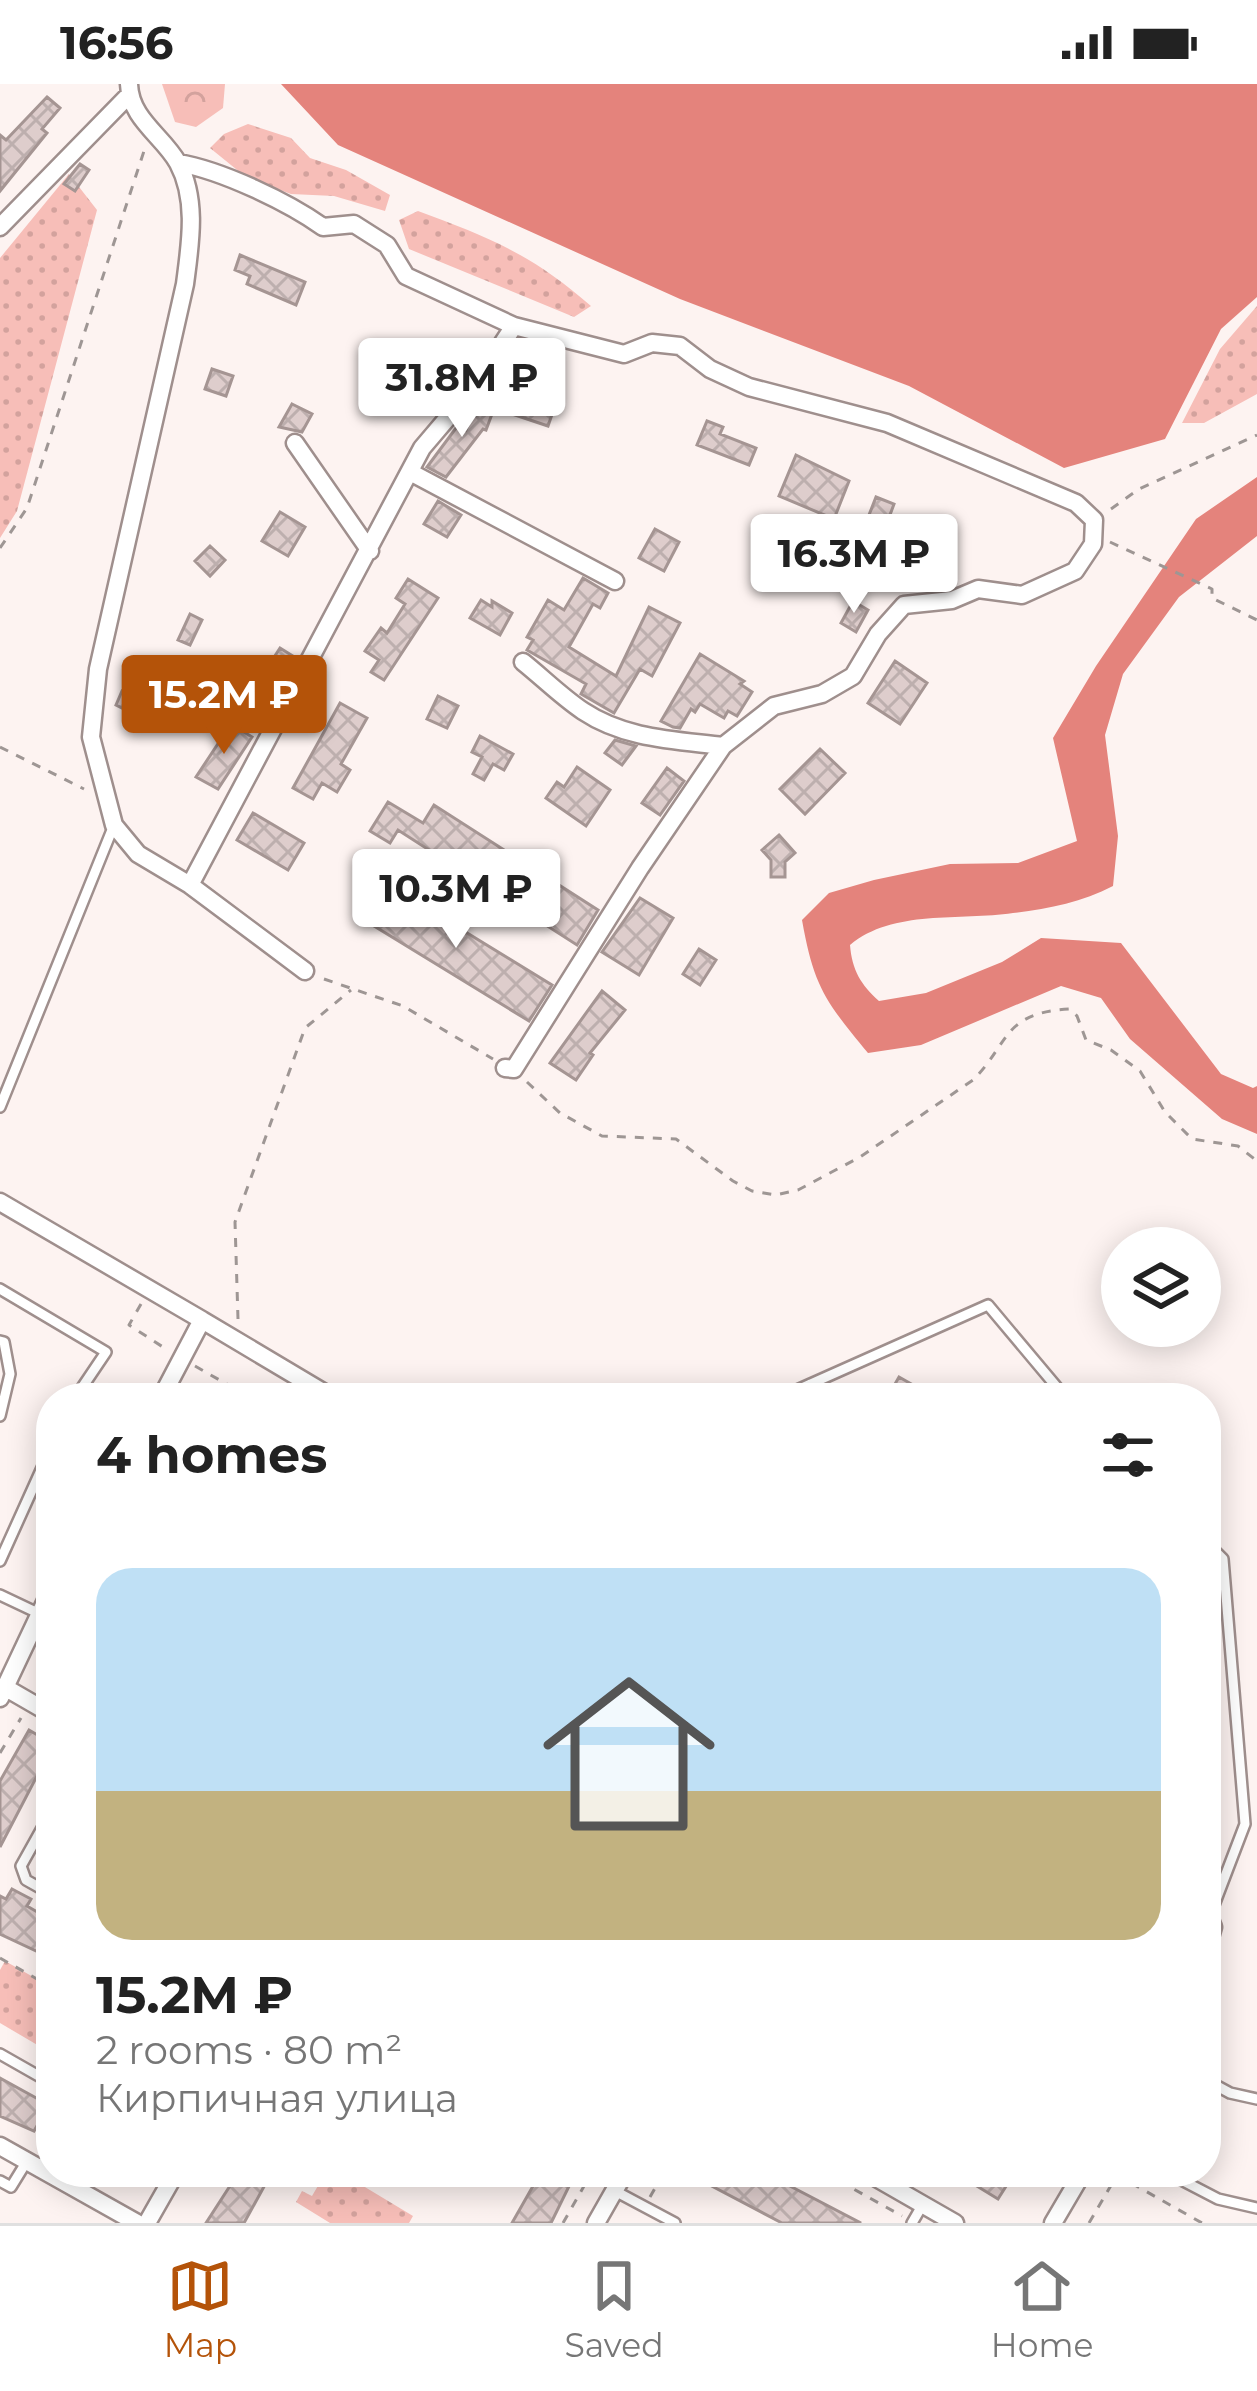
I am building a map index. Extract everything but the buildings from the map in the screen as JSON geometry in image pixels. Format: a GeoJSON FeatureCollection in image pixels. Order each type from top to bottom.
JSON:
{"type":"FeatureCollection","features":[{"type":"Feature","properties":{"kind":"street"},"geometry":{"type":"LineString","coordinates":[[0,227],[129,90],[153,136],[178,163],[193,219],[185,284],[98,669],[91,737],[114,825],[138,854],[190,885],[305,971]]}},
{"type":"Feature","properties":{"kind":"street"},"geometry":{"type":"LineString","coordinates":[[178,163],[209,168],[301,211],[323,227],[354,224],[387,245],[406,276],[514,326],[624,354],[652,343],[680,346],[710,369],[749,387],[887,423],[1076,503],[1094,520],[1093,544],[1075,571],[1022,595],[978,590],[952,599],[904,605],[878,634],[853,676],[822,694],[774,706],[723,746],[510,1069]]}},
{"type":"Feature","properties":{"kind":"street"},"geometry":{"type":"LineString","coordinates":[[190,885],[422,448],[473,388],[514,326]]}},
{"type":"Feature","properties":{"kind":"street"},"geometry":{"type":"LineString","coordinates":[[295,443],[370,551]]}},
{"type":"Feature","properties":{"kind":"street"},"geometry":{"type":"LineString","coordinates":[[410,472],[615,580]]}},
{"type":"Feature","properties":{"kind":"street"},"geometry":{"type":"LineString","coordinates":[[523,662],[581,710],[611,727],[648,737],[723,746]]}},
{"type":"Feature","properties":{"kind":"street"},"geometry":{"type":"LineString","coordinates":[[0,1202],[308,1383]]}},
{"type":"Feature","properties":{"kind":"street"},"geometry":{"type":"LineString","coordinates":[[169,1383],[202,1320]]}},
{"type":"Feature","properties":{"kind":"street"},"geometry":{"type":"LineString","coordinates":[[36,1618],[3,1693],[36,1705]]}},
{"type":"Feature","properties":{"kind":"street"},"geometry":{"type":"LineString","coordinates":[[0,2146],[34,2165]]}},
{"type":"Feature","properties":{"kind":"street"},"geometry":{"type":"LineString","coordinates":[[73,2187],[137,2223]]}},
{"type":"Feature","properties":{"kind":"street"},"geometry":{"type":"LineString","coordinates":[[147,2223],[167,2187]]}},
{"type":"Feature","properties":{"kind":"street"},"geometry":{"type":"LineString","coordinates":[[596,2223],[617,2187]]}},
{"type":"Feature","properties":{"kind":"street"},"geometry":{"type":"LineString","coordinates":[[893,2187],[955,2223]]}},
{"type":"Feature","properties":{"kind":"street"},"geometry":{"type":"LineString","coordinates":[[1053,2223],[1074,2187]]}},
{"type":"Feature","properties":{"kind":"lane"},"geometry":{"type":"LineString","coordinates":[[0,1107],[114,825]]}},
{"type":"Feature","properties":{"kind":"lane"},"geometry":{"type":"LineString","coordinates":[[0,1289],[106,1352],[85,1383]]}},
{"type":"Feature","properties":{"kind":"lane"},"geometry":{"type":"LineString","coordinates":[[812,1383],[988,1305],[1053,1383]]}},
{"type":"Feature","properties":{"kind":"lane"},"geometry":{"type":"LineString","coordinates":[[0,1341],[10,1374],[0,1416]]}},
{"type":"Feature","properties":{"kind":"lane"},"geometry":{"type":"LineString","coordinates":[[0,1561],[36,1481]]}},
{"type":"Feature","properties":{"kind":"lane"},"geometry":{"type":"LineString","coordinates":[[1221,1557],[1245,1824],[1221,1881]]}},
{"type":"Feature","properties":{"kind":"lane"},"geometry":{"type":"LineString","coordinates":[[0,1595],[36,1612]]}},
{"type":"Feature","properties":{"kind":"lane"},"geometry":{"type":"LineString","coordinates":[[36,1839],[21,1865],[26,1880],[36,1886]]}},
{"type":"Feature","properties":{"kind":"lane"},"geometry":{"type":"LineString","coordinates":[[0,2054],[36,2074]]}},
{"type":"Feature","properties":{"kind":"lane"},"geometry":{"type":"LineString","coordinates":[[1221,2088],[1257,2099]]}},
{"type":"Feature","properties":{"kind":"lane"},"geometry":{"type":"LineString","coordinates":[[0,2181],[11,2187],[34,2165]]}},
{"type":"Feature","properties":{"kind":"lane"},"geometry":{"type":"LineString","coordinates":[[1195,2187],[1218,2199],[1257,2208]]}},
{"type":"Feature","properties":{"kind":"lane"},"geometry":{"type":"LineString","coordinates":[[615,2191],[675,2223]]}},
{"type":"Feature","properties":{"kind":"lane"},"geometry":{"type":"LineString","coordinates":[[912,2223],[923,2204]]}},
{"type":"Feature","properties":{"kind":"path"},"geometry":{"type":"LineString","coordinates":[[0,548],[27,508],[140,155],[153,136]]}},
{"type":"Feature","properties":{"kind":"path"},"geometry":{"type":"LineString","coordinates":[[1094,520],[1139,489],[1257,435]]}},
{"type":"Feature","properties":{"kind":"path"},"geometry":{"type":"LineString","coordinates":[[1108,541],[1212,589],[1212,598],[1257,620]]}},
{"type":"Feature","properties":{"kind":"path"},"geometry":{"type":"LineString","coordinates":[[0,747],[106,801]]}},
{"type":"Feature","properties":{"kind":"path"},"geometry":{"type":"LineString","coordinates":[[305,971],[378,996],[438,1024],[510,1069],[560,1113],[602,1136],[676,1139],[733,1181],[776,1196],[798,1190],[860,1157],[973,1080],[987,1066],[1006,1032],[1040,1012],[1069,1009],[1086,1040],[1111,1050],[1140,1071],[1165,1112],[1192,1139],[1238,1146],[1257,1161]]}},
{"type":"Feature","properties":{"kind":"path"},"geometry":{"type":"LineString","coordinates":[[240,1315],[235,1222],[305,1028],[351,990]]}},
{"type":"Feature","properties":{"kind":"path"},"geometry":{"type":"LineString","coordinates":[[0,1753],[36,1694]]}},
{"type":"Feature","properties":{"kind":"path"},"geometry":{"type":"LineString","coordinates":[[0,1958],[36,1978]]}},
{"type":"Feature","properties":{"kind":"path"},"geometry":{"type":"LineString","coordinates":[[563,2223],[583,2187]]}},
{"type":"Feature","properties":{"kind":"path"},"geometry":{"type":"LineString","coordinates":[[849,2187],[912,2223]]}},
{"type":"Feature","properties":{"kind":"path"},"geometry":{"type":"LineString","coordinates":[[1089,2223],[1110,2187]]}},
{"type":"Feature","properties":{"kind":"path"},"geometry":{"type":"LineString","coordinates":[[1138,2187],[1202,2223]]}},
{"type":"Feature","properties":{"kind":"green space"},"geometry":{"type":"Polygon","coordinates":[[[162,84],[225,84],[223,108],[196,127],[175,122],[162,84]]]}},
{"type":"Feature","properties":{"kind":"green space"},"geometry":{"type":"Polygon","coordinates":[[[248,124],[291,138],[310,158],[346,170],[390,195],[385,211],[334,196],[291,194],[247,178],[210,148],[224,134],[248,124]]]}},
{"type":"Feature","properties":{"kind":"green space"},"geometry":{"type":"Polygon","coordinates":[[[69,174],[97,210],[17,511],[0,538],[0,258],[69,174]]]}},
{"type":"Feature","properties":{"kind":"green space"},"geometry":{"type":"Polygon","coordinates":[[[418,211],[509,249],[591,306],[574,317],[409,249],[399,220],[418,211]]]}},
{"type":"Feature","properties":{"kind":"green space"},"geometry":{"type":"Polygon","coordinates":[[[1257,306],[1257,394],[1204,423],[1182,423],[1220,349],[1257,306]]]}},
{"type":"Feature","properties":{"kind":"green space"},"geometry":{"type":"Polygon","coordinates":[[[5,1961],[36,1979],[36,2044],[0,2023],[0,1970],[5,1961]]]}},
{"type":"Feature","properties":{"kind":"green space"},"geometry":{"type":"Polygon","coordinates":[[[317,2187],[365,2187],[413,2216],[409,2223],[330,2223],[296,2202],[302,2191],[312,2196],[317,2187]]]}},
{"type":"Feature","properties":{"kind":"shaded area"},"geometry":{"type":"Polygon","coordinates":[[[281,84],[1257,84],[1257,297],[1221,329],[1165,439],[1064,468],[909,386],[680,299],[338,145],[281,84]]]}},
{"type":"Feature","properties":{"kind":"shaded area"},"geometry":{"type":"Polygon","coordinates":[[[1257,477],[1257,536],[1179,597],[1123,674],[1105,735],[1118,836],[1113,886],[1077,901],[1039,909],[906,921],[850,945],[858,976],[879,1001],[926,993],[1002,962],[1041,938],[1121,943],[1221,1074],[1257,1086],[1257,1134],[1222,1119],[1130,1039],[1101,998],[1061,986],[921,1045],[868,1053],[823,992],[802,920],[829,893],[874,880],[950,864],[1018,863],[1077,841],[1053,738],[1196,519],[1257,477]]]}}]}
